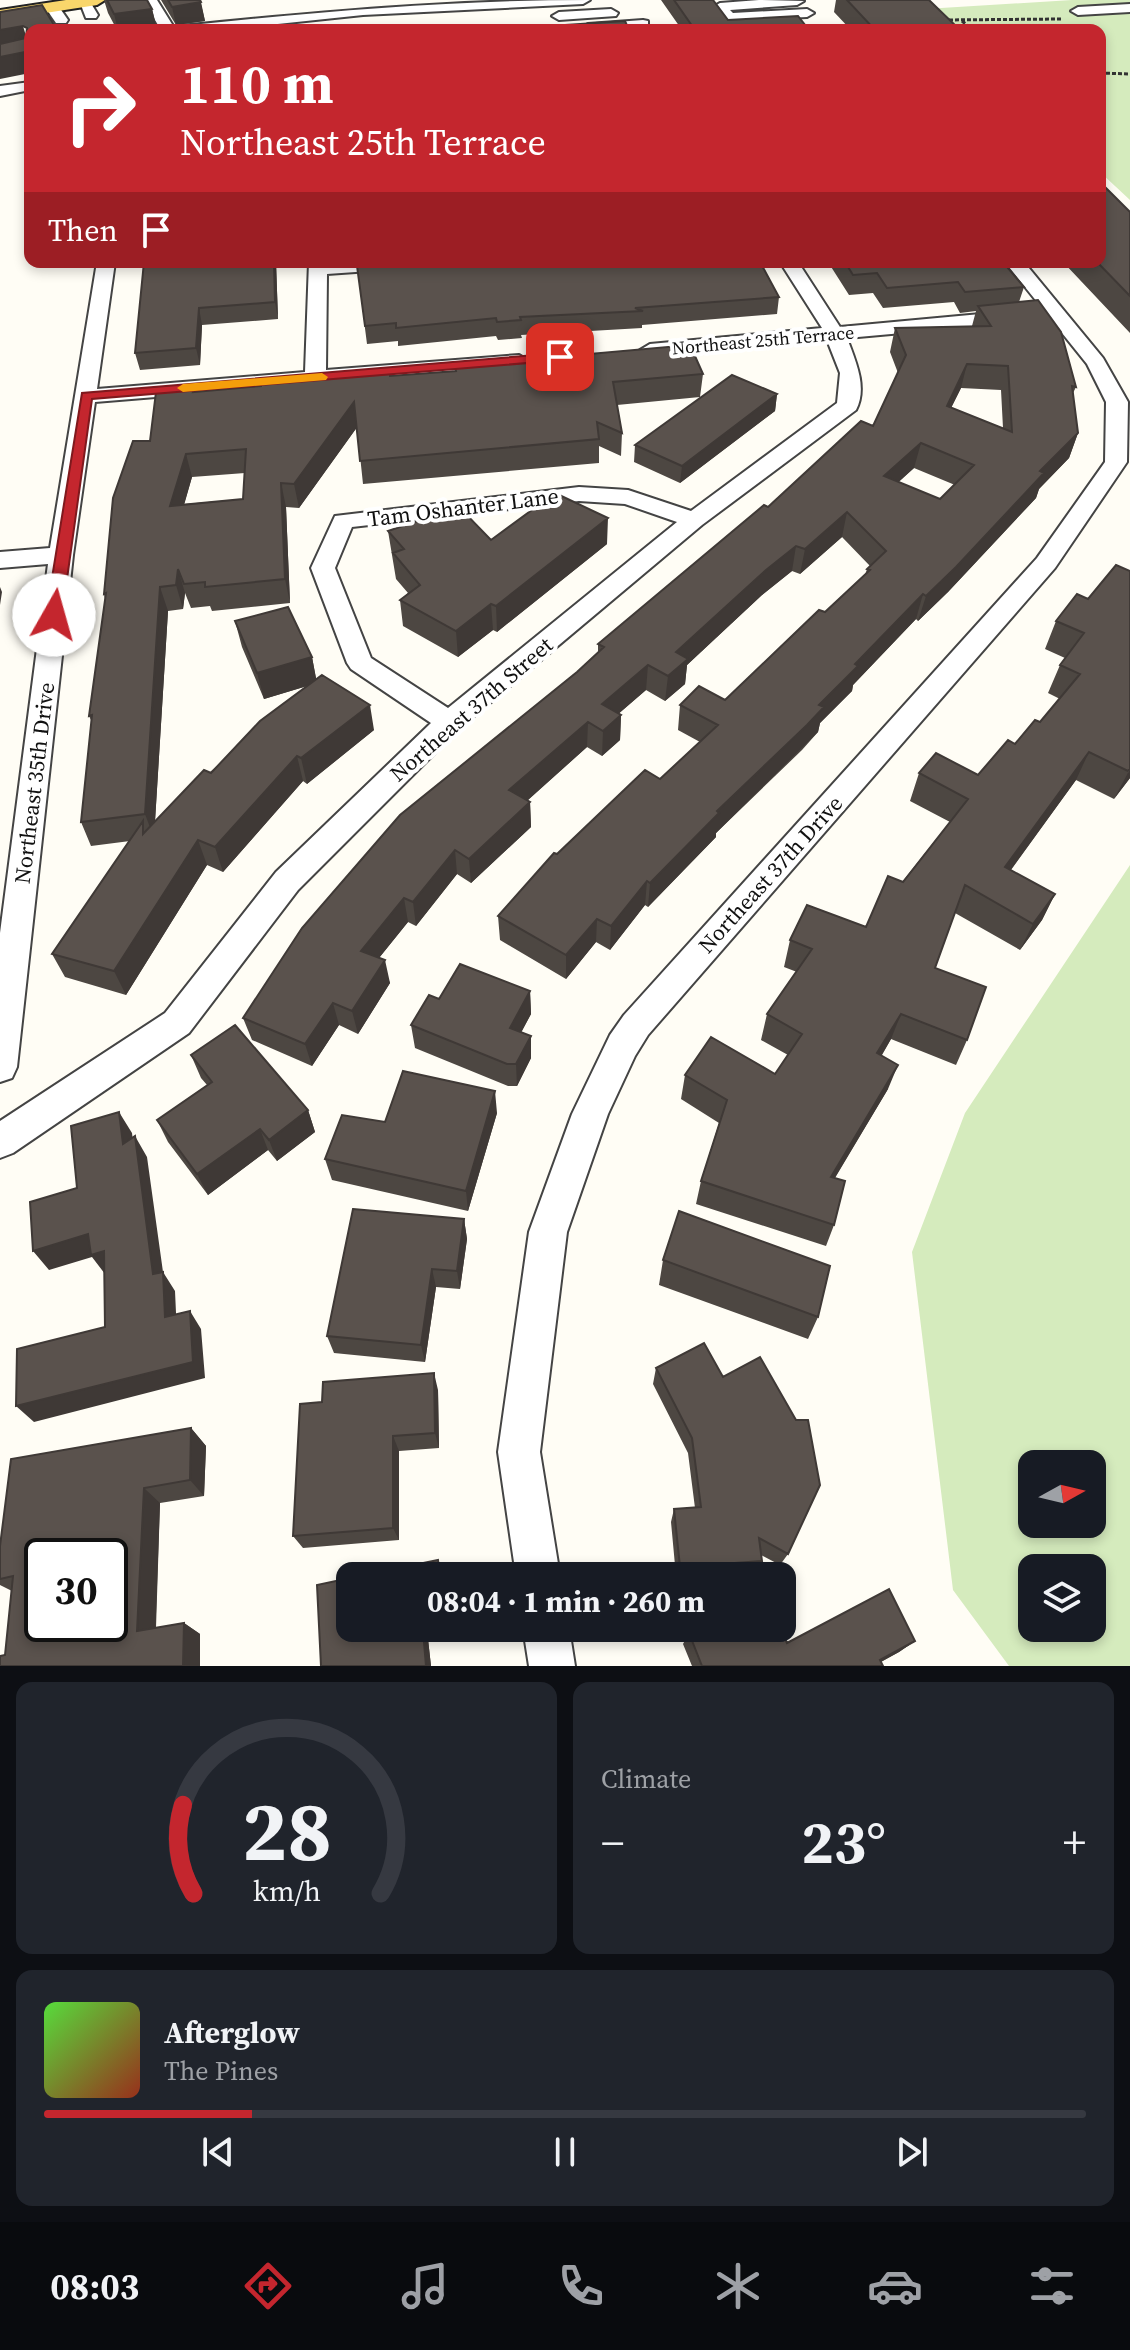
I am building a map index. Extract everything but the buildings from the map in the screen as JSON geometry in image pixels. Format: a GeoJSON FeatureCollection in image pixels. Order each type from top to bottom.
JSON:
{"type":"FeatureCollection","features":[{"type":"Feature","properties":{"kind":"main road"},"geometry":{"type":"LineString","coordinates":[[0,3],[22,0]]}},
{"type":"Feature","properties":{"kind":"main road"},"geometry":{"type":"LineString","coordinates":[[0,15],[57,13],[90,6]]}},
{"type":"Feature","properties":{"kind":"street"},"geometry":{"type":"LineString","coordinates":[[150,0],[164,24]]}},
{"type":"Feature","properties":{"kind":"street"},"geometry":{"type":"LineString","coordinates":[[238,24],[457,3],[583,0]]}},
{"type":"Feature","properties":{"kind":"street"},"geometry":{"type":"LineString","coordinates":[[510,4],[515,17],[611,13]]}},
{"type":"Feature","properties":{"kind":"street"},"geometry":{"type":"LineString","coordinates":[[803,5],[729,17],[720,7],[803,5]]}},
{"type":"Feature","properties":{"kind":"street"},"geometry":{"type":"LineString","coordinates":[[803,5],[816,24]]}},
{"type":"Feature","properties":{"kind":"street"},"geometry":{"type":"LineString","coordinates":[[1075,15],[1130,8]]}},
{"type":"Feature","properties":{"kind":"street"},"geometry":{"type":"LineString","coordinates":[[0,26],[40,20]]}},
{"type":"Feature","properties":{"kind":"street"},"geometry":{"type":"LineString","coordinates":[[621,24],[642,22]]}},
{"type":"Feature","properties":{"kind":"street"},"geometry":{"type":"LineString","coordinates":[[0,91],[24,87]]}},
{"type":"Feature","properties":{"kind":"street","name":"Northeast 35th Drive"},"geometry":{"type":"LineString","coordinates":[[0,1067],[61,555],[105,268]]}},
{"type":"Feature","properties":{"kind":"street"},"geometry":{"type":"LineString","coordinates":[[315,378],[319,268]]}},
{"type":"Feature","properties":{"kind":"street","name":"Northeast 37th Street"},"geometry":{"type":"LineString","coordinates":[[0,1141],[177,1023],[287,881],[449,722],[694,520],[848,405],[850,373],[835,334],[793,268]]}},
{"type":"Feature","properties":{"kind":"street","name":"Northeast 37th Drive"},"geometry":{"type":"LineString","coordinates":[[536,1562],[519,1452],[548,1232],[590,1114],[622,1046],[636,1025],[1046,563],[1116,462],[1117,402],[1096,362],[1019,268]]}},
{"type":"Feature","properties":{"kind":"street","name":"Northeast 25th Terrace"},"geometry":{"type":"LineString","coordinates":[[630,351],[1056,313]]}},
{"type":"Feature","properties":{"kind":"street"},"geometry":{"type":"LineString","coordinates":[[86,396],[536,359]]}},
{"type":"Feature","properties":{"kind":"street","name":"Tam Oshanter Lane"},"geometry":{"type":"LineString","coordinates":[[449,722],[360,663],[323,568],[343,521],[579,494],[628,497],[694,520]]}},
{"type":"Feature","properties":{"kind":"street"},"geometry":{"type":"LineString","coordinates":[[0,560],[61,555]]}},
{"type":"Feature","properties":{"kind":"street"},"geometry":{"type":"LineString","coordinates":[[548,1642],[552,1666]]}},
{"type":"Feature","properties":{"kind":"path"},"geometry":{"type":"LineString","coordinates":[[933,21],[1075,15]]}},
{"type":"Feature","properties":{"kind":"path"},"geometry":{"type":"LineString","coordinates":[[962,20],[966,24]]}},
{"type":"Feature","properties":{"kind":"path"},"geometry":{"type":"LineString","coordinates":[[1106,73],[1130,74]]}},
{"type":"Feature","properties":{"kind":"green space"},"geometry":{"type":"Polygon","coordinates":[[[1072,0],[1130,0],[1130,200],[1106,178],[1106,24],[941,24],[925,9],[1072,0]]]}},
{"type":"Feature","properties":{"kind":"green space"},"geometry":{"type":"Polygon","coordinates":[[[1130,865],[1130,1666],[1009,1666],[953,1590],[912,1252],[965,1113],[1130,865]]]}},
{"type":"Feature","properties":{"kind":"slow traffic"},"geometry":{"type":"LineString","coordinates":[[183,388],[322,377]]}},
{"type":"Feature","properties":{"kind":"route"},"geometry":{"type":"LineString","coordinates":[[54,615],[86,396],[560,357]]}}]}
